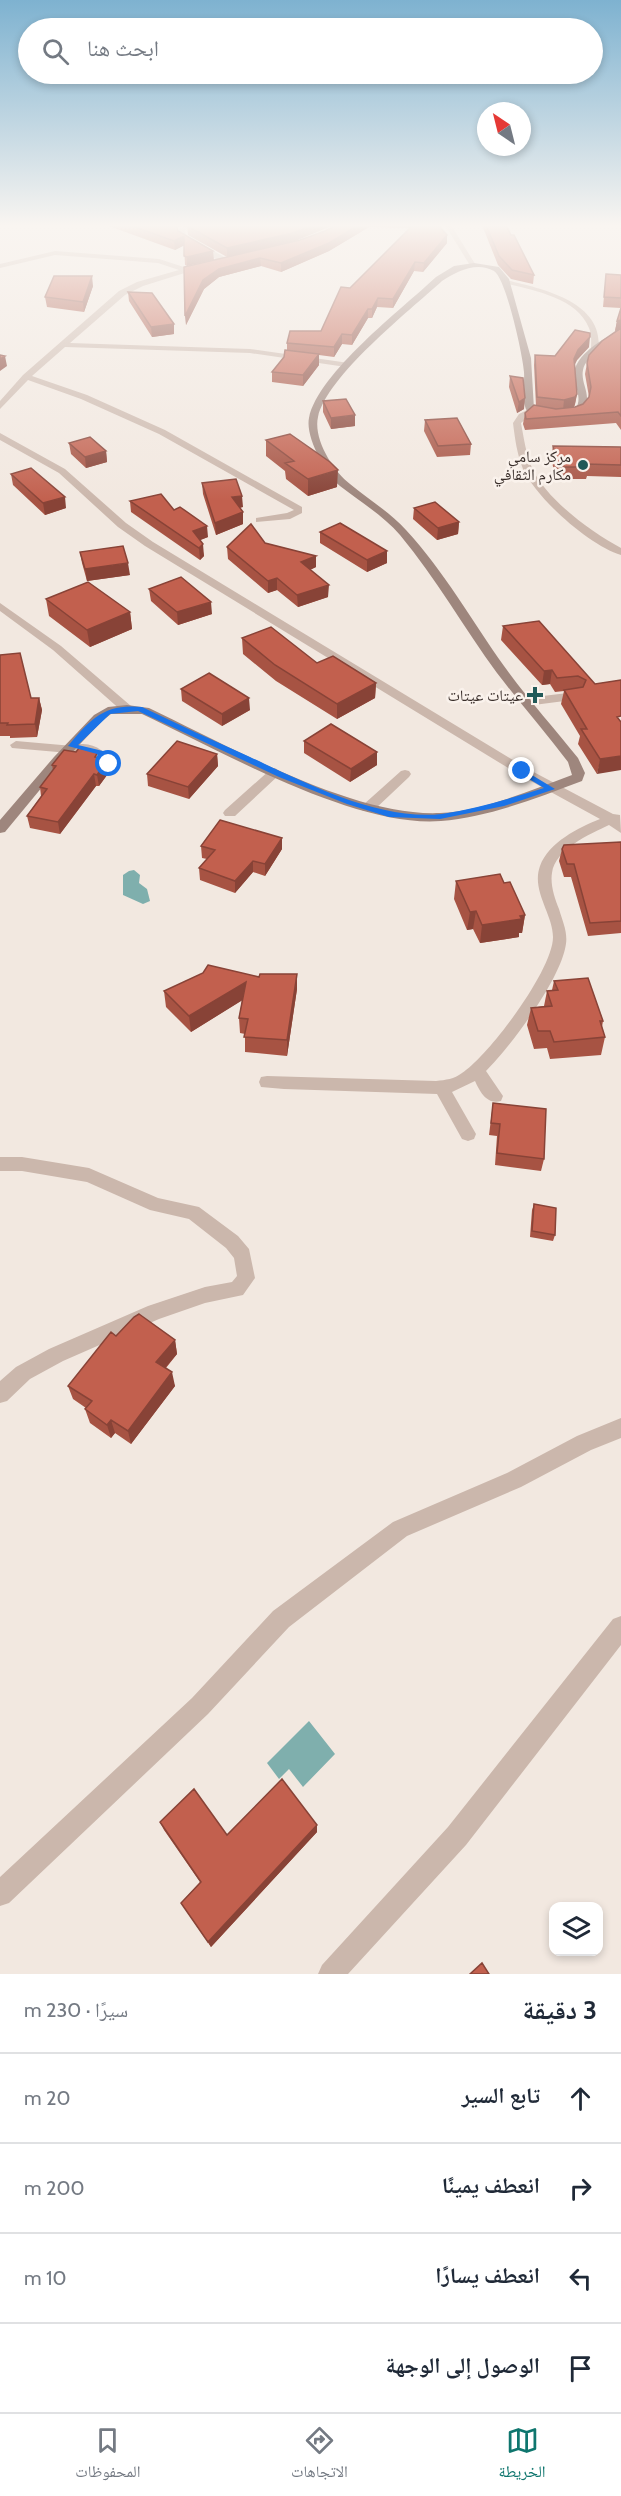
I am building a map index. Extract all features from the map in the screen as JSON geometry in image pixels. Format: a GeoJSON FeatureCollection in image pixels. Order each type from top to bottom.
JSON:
{"type":"FeatureCollection","features":[{"type":"Feature","properties":{"kind":"main road"},"geometry":{"type":"LineString","coordinates":[[0,829],[98,718],[108,711],[128,709],[145,711],[274,772],[389,814],[440,817],[501,804],[551,789],[577,778],[578,766],[526,702],[402,531],[340,481],[322,454],[314,434],[316,410],[328,387],[346,365],[398,317]]}},
{"type":"Feature","properties":{"kind":"main road"},"geometry":{"type":"LineString","coordinates":[[517,317],[527,351],[529,376],[527,401],[531,411],[558,415],[574,413],[578,410],[583,398],[578,371],[580,364],[621,333]]}},
{"type":"Feature","properties":{"kind":"street"},"geometry":{"type":"LineString","coordinates":[[0,406],[26,377],[95,317]]}},
{"type":"Feature","properties":{"kind":"street"},"geometry":{"type":"LineString","coordinates":[[64,345],[250,351],[346,365]]}},
{"type":"Feature","properties":{"kind":"street"},"geometry":{"type":"LineString","coordinates":[[26,377],[84,397],[162,432],[299,508],[299,511],[290,516],[260,520]]}},
{"type":"Feature","properties":{"kind":"street"},"geometry":{"type":"LineString","coordinates":[[531,411],[522,416],[517,423],[521,452],[528,473],[555,506],[592,536],[621,552]]}},
{"type":"Feature","properties":{"kind":"street"},"geometry":{"type":"LineString","coordinates":[[0,436],[62,471],[122,525],[149,544],[551,789],[618,822]]}},
{"type":"Feature","properties":{"kind":"street"},"geometry":{"type":"LineString","coordinates":[[0,606],[57,648],[128,709]]}},
{"type":"Feature","properties":{"kind":"street"},"geometry":{"type":"LineString","coordinates":[[526,702],[576,696]]}},
{"type":"Feature","properties":{"kind":"street"},"geometry":{"type":"LineString","coordinates":[[16,745],[100,752],[109,764]]}},
{"type":"Feature","properties":{"kind":"street"},"geometry":{"type":"LineString","coordinates":[[230,813],[274,772]]}},
{"type":"Feature","properties":{"kind":"street"},"geometry":{"type":"LineString","coordinates":[[368,808],[405,774]]}},
{"type":"Feature","properties":{"kind":"street"},"geometry":{"type":"LineString","coordinates":[[267,1082],[334,1087],[442,1088],[462,1083],[478,1072],[534,1000],[555,960],[561,938],[549,900],[545,871],[552,858],[562,847],[593,826],[618,822]]}},
{"type":"Feature","properties":{"kind":"street"},"geometry":{"type":"LineString","coordinates":[[478,1072],[486,1087],[495,1096]]}},
{"type":"Feature","properties":{"kind":"street"},"geometry":{"type":"LineString","coordinates":[[442,1088],[468,1134]]}},
{"type":"Feature","properties":{"kind":"street"},"geometry":{"type":"LineString","coordinates":[[0,1164],[22,1164],[89,1175],[156,1205],[193,1212],[232,1242],[243,1255],[246,1278],[237,1289],[205,1295],[155,1312],[56,1355],[23,1373],[0,1394]]}},
{"type":"Feature","properties":{"kind":"street"},"geometry":{"type":"LineString","coordinates":[[0,1894],[200,1706],[281,1619],[400,1529],[514,1480],[584,1443],[621,1428]]}},
{"type":"Feature","properties":{"kind":"street"},"geometry":{"type":"LineString","coordinates":[[331,1974],[457,1836],[621,1628]]}},
{"type":"Feature","properties":{"kind":"lane"},"geometry":{"type":"LineString","coordinates":[[584,317],[592,325],[595,351]]}},
{"type":"Feature","properties":{"kind":"water"},"geometry":{"type":"Polygon","coordinates":[[[134,870],[140,875],[139,883],[147,889],[150,901],[143,904],[123,895],[123,875],[134,870]]]}},
{"type":"Feature","properties":{"kind":"water"},"geometry":{"type":"Polygon","coordinates":[[[309,1721],[335,1754],[303,1787],[289,1769],[279,1779],[267,1763],[309,1721]]]}},
{"type":"Feature","properties":{"kind":"building"},"geometry":{"type":"Polygon","coordinates":[[[145,317],[169,317],[174,324],[151,327],[145,317]]]}},
{"type":"Feature","properties":{"kind":"building"},"geometry":{"type":"Polygon","coordinates":[[[327,317],[363,317],[352,335],[342,334],[334,347],[287,343],[290,331],[321,331],[327,317]]]}},
{"type":"Feature","properties":{"kind":"building"},"geometry":{"type":"Polygon","coordinates":[[[621,328],[621,416],[618,412],[526,419],[525,413],[534,405],[556,409],[583,404],[589,397],[591,387],[587,363],[589,355],[602,341],[621,328]]]}},
{"type":"Feature","properties":{"kind":"building"},"geometry":{"type":"Polygon","coordinates":[[[575,330],[590,333],[590,337],[578,350],[574,359],[577,394],[575,397],[564,400],[537,397],[535,355],[555,356],[575,330]]]}},
{"type":"Feature","properties":{"kind":"building"},"geometry":{"type":"Polygon","coordinates":[[[285,350],[319,354],[303,375],[272,372],[284,357],[285,350]]]}},
{"type":"Feature","properties":{"kind":"building"},"geometry":{"type":"Polygon","coordinates":[[[510,376],[523,378],[525,398],[519,402],[510,376]]]}},
{"type":"Feature","properties":{"kind":"building"},"geometry":{"type":"Polygon","coordinates":[[[346,399],[355,415],[331,418],[323,401],[346,399]]]}},
{"type":"Feature","properties":{"kind":"building"},"geometry":{"type":"Polygon","coordinates":[[[457,418],[471,444],[438,446],[425,420],[457,418]]]}},
{"type":"Feature","properties":{"kind":"building"},"geometry":{"type":"Polygon","coordinates":[[[290,434],[338,470],[308,479],[285,463],[294,461],[266,440],[290,434]]]}},
{"type":"Feature","properties":{"kind":"building"},"geometry":{"type":"Polygon","coordinates":[[[90,437],[106,451],[85,457],[69,443],[90,437]]]}},
{"type":"Feature","properties":{"kind":"building"},"geometry":{"type":"Polygon","coordinates":[[[553,446],[621,447],[621,465],[587,464],[588,467],[558,467],[553,446]]]}},
{"type":"Feature","properties":{"kind":"building"},"geometry":{"type":"Polygon","coordinates":[[[31,468],[65,497],[43,503],[11,474],[31,468]]]}},
{"type":"Feature","properties":{"kind":"building"},"geometry":{"type":"Polygon","coordinates":[[[236,479],[242,496],[232,497],[243,512],[215,523],[202,483],[236,479]]]}},
{"type":"Feature","properties":{"kind":"building"},"geometry":{"type":"Polygon","coordinates":[[[161,494],[174,510],[180,507],[207,526],[193,531],[203,544],[199,548],[130,501],[161,494]]]}},
{"type":"Feature","properties":{"kind":"building"},"geometry":{"type":"Polygon","coordinates":[[[435,502],[459,522],[438,528],[414,508],[435,502]]]}},
{"type":"Feature","properties":{"kind":"building"},"geometry":{"type":"Polygon","coordinates":[[[340,523],[387,551],[367,560],[320,532],[340,523]]]}},
{"type":"Feature","properties":{"kind":"building"},"geometry":{"type":"Polygon","coordinates":[[[251,524],[265,543],[316,556],[301,562],[329,585],[297,595],[277,578],[268,581],[227,547],[251,524]]]}},
{"type":"Feature","properties":{"kind":"building"},"geometry":{"type":"Polygon","coordinates":[[[123,546],[128,563],[85,569],[80,552],[123,546]]]}},
{"type":"Feature","properties":{"kind":"building"},"geometry":{"type":"Polygon","coordinates":[[[181,577],[211,602],[177,612],[149,589],[181,577]]]}},
{"type":"Feature","properties":{"kind":"building"},"geometry":{"type":"Polygon","coordinates":[[[88,582],[130,612],[87,630],[46,599],[88,582]]]}},
{"type":"Feature","properties":{"kind":"building"},"geometry":{"type":"Polygon","coordinates":[[[539,621],[595,684],[621,680],[621,716],[617,717],[621,722],[621,756],[600,759],[581,729],[587,729],[564,690],[583,687],[586,680],[578,676],[557,678],[552,670],[544,671],[503,626],[539,621]]]}},
{"type":"Feature","properties":{"kind":"building"},"geometry":{"type":"Polygon","coordinates":[[[271,627],[317,663],[333,656],[376,683],[337,704],[275,665],[242,638],[271,627]]]}},
{"type":"Feature","properties":{"kind":"building"},"geometry":{"type":"Polygon","coordinates":[[[20,653],[31,698],[39,698],[35,724],[7,725],[8,723],[0,723],[0,655],[20,653]]]}},
{"type":"Feature","properties":{"kind":"building"},"geometry":{"type":"Polygon","coordinates":[[[209,673],[249,698],[222,714],[181,689],[209,673]]]}},
{"type":"Feature","properties":{"kind":"building"},"geometry":{"type":"Polygon","coordinates":[[[331,724],[377,752],[351,769],[304,741],[331,724]]]}},
{"type":"Feature","properties":{"kind":"building"},"geometry":{"type":"Polygon","coordinates":[[[177,741],[217,754],[188,787],[147,774],[177,741]]]}},
{"type":"Feature","properties":{"kind":"building"},"geometry":{"type":"Polygon","coordinates":[[[79,748],[98,752],[95,757],[108,759],[58,822],[27,816],[47,789],[40,787],[56,766],[52,765],[64,750],[76,752],[79,748]]]}},
{"type":"Feature","properties":{"kind":"building"},"geometry":{"type":"Polygon","coordinates":[[[220,820],[282,838],[265,864],[253,861],[235,881],[199,868],[215,850],[201,846],[220,820]]]}},
{"type":"Feature","properties":{"kind":"building"},"geometry":{"type":"Polygon","coordinates":[[[621,842],[621,921],[590,923],[574,864],[567,864],[562,849],[564,845],[621,842]]]}},
{"type":"Feature","properties":{"kind":"building"},"geometry":{"type":"Polygon","coordinates":[[[500,874],[504,883],[510,882],[525,915],[520,916],[522,919],[482,925],[476,911],[470,912],[456,881],[500,874]]]}},
{"type":"Feature","properties":{"kind":"building"},"geometry":{"type":"Polygon","coordinates":[[[208,965],[259,977],[260,974],[297,974],[287,1040],[244,1037],[248,1019],[239,1018],[246,982],[189,1016],[164,991],[203,973],[208,965]]]}},
{"type":"Feature","properties":{"kind":"building"},"geometry":{"type":"Polygon","coordinates":[[[588,978],[603,1021],[600,1021],[605,1037],[554,1042],[550,1031],[538,1031],[531,1008],[552,1006],[547,991],[558,990],[554,981],[588,978]]]}},
{"type":"Feature","properties":{"kind":"building"},"geometry":{"type":"Polygon","coordinates":[[[493,1103],[546,1109],[544,1159],[497,1153],[500,1124],[491,1123],[493,1103]]]}},
{"type":"Feature","properties":{"kind":"building"},"geometry":{"type":"Polygon","coordinates":[[[534,1204],[556,1208],[555,1235],[532,1231],[534,1204]]]}},
{"type":"Feature","properties":{"kind":"building"},"geometry":{"type":"Polygon","coordinates":[[[139,1314],[175,1340],[156,1362],[172,1372],[128,1431],[111,1420],[107,1425],[85,1409],[92,1401],[68,1386],[111,1332],[116,1336],[139,1314]]]}},
{"type":"Feature","properties":{"kind":"building"},"geometry":{"type":"Polygon","coordinates":[[[282,1779],[317,1825],[208,1942],[181,1903],[201,1882],[160,1822],[194,1789],[227,1835],[282,1779]]]}},
{"type":"Feature","properties":{"kind":"building"},"geometry":{"type":"Polygon","coordinates":[[[482,1963],[489,1974],[470,1974],[482,1963]]]}},
{"type":"Feature","properties":{"kind":"place","name":"مركز سامي مكارم الثقافي"},"geometry":{"type":"Point","coordinates":[583,465]}},
{"type":"Feature","properties":{"kind":"place","name":"عيتات عيتات"},"geometry":{"type":"Point","coordinates":[535,695]}},
{"type":"Feature","properties":{"kind":"route"},"geometry":{"type":"LineString","coordinates":[[109,764],[100,752],[72,746],[98,718],[108,711],[139,709],[282,775],[350,802],[389,814],[440,817],[501,804],[551,789],[522,771]]}}]}
